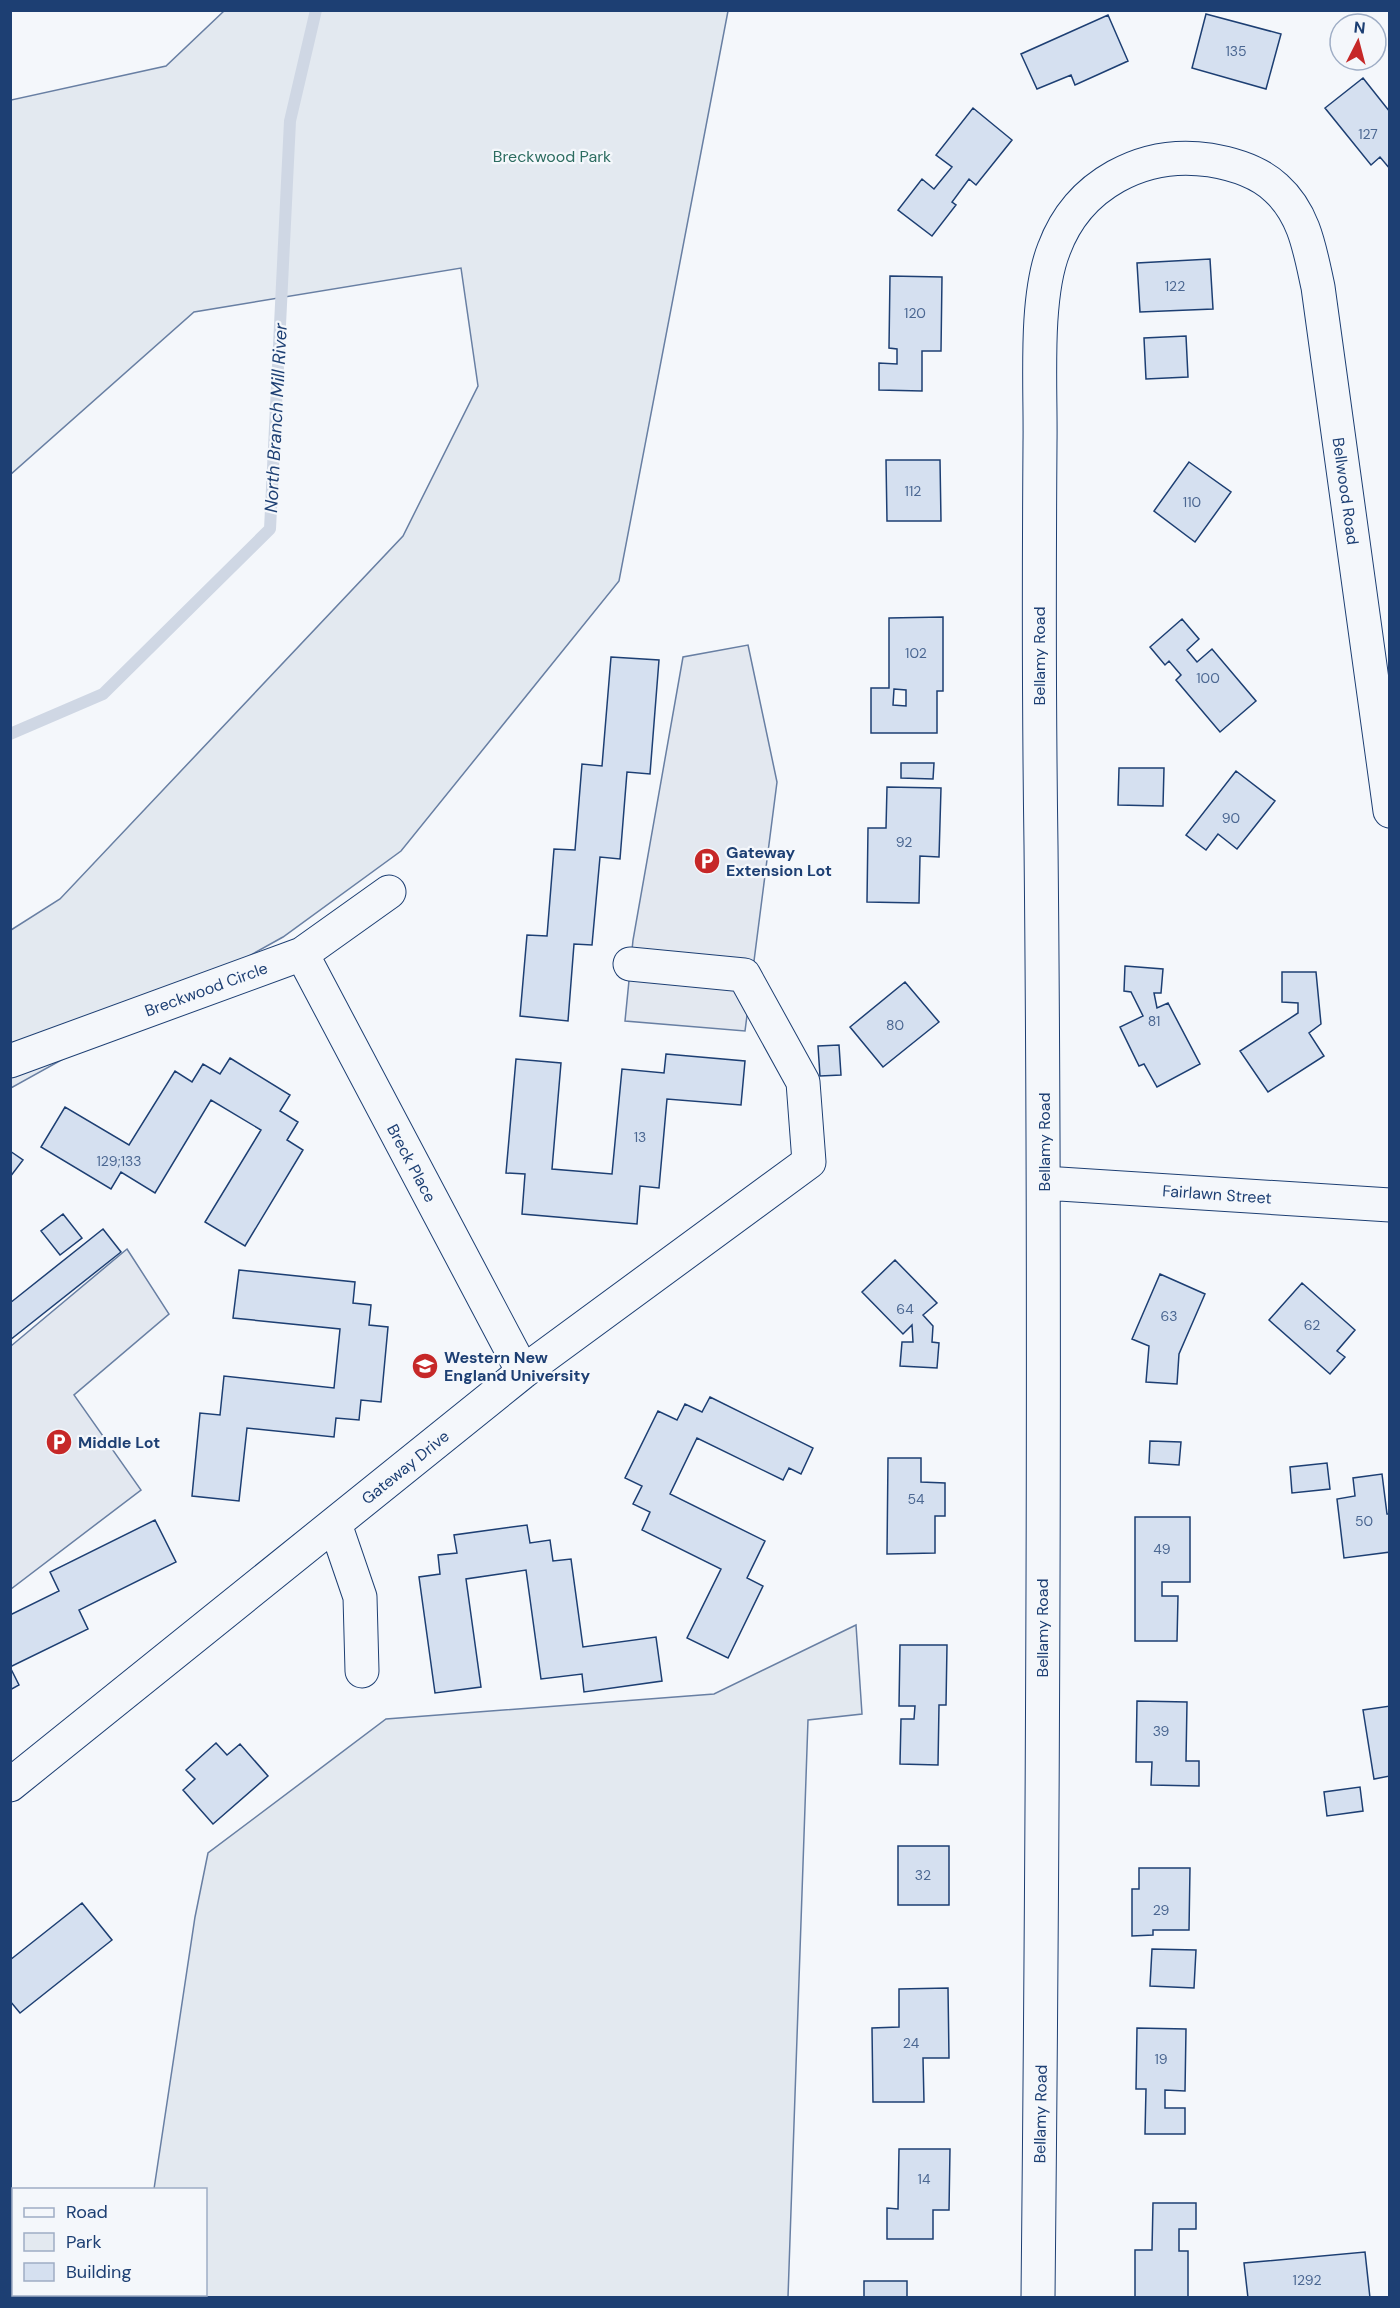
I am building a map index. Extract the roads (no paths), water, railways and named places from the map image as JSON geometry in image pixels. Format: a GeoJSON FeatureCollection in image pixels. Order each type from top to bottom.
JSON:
{"type":"FeatureCollection","features":[{"type":"Feature","properties":{"kind":"street","name":"Bellamy Road"},"geometry":{"type":"LineString","coordinates":[[1038,2298],[1044,1183],[1038,626],[1041,336],[1046,277],[1053,250],[1080,204],[1099,186],[1135,167],[1165,160],[1197,159],[1250,170],[1270,183]]}},
{"type":"Feature","properties":{"kind":"street","name":"Bellwood Road"},"geometry":{"type":"LineString","coordinates":[[1270,183],[1296,211],[1306,234],[1318,287],[1389,811]]}},
{"type":"Feature","properties":{"kind":"street","name":"Breckwood Circle"},"geometry":{"type":"LineString","coordinates":[[10,1061],[302,954],[389,892]]}},
{"type":"Feature","properties":{"kind":"street","name":"Breck Place"},"geometry":{"type":"LineString","coordinates":[[302,954],[523,1372]]}},
{"type":"Feature","properties":{"kind":"street","name":"Gateway Drive"},"geometry":{"type":"LineString","coordinates":[[10,1785],[523,1372],[809,1162],[803,1082],[744,975],[630,964]]}},
{"type":"Feature","properties":{"kind":"street","name":"Fairlawn Street"},"geometry":{"type":"LineString","coordinates":[[1044,1183],[1389,1205]]}},
{"type":"Feature","properties":{"kind":"street"},"geometry":{"type":"LineString","coordinates":[[335,1524],[360,1598],[362,1671]]}},
{"type":"Feature","properties":{"kind":"waterway","name":"North Branch Mill River"},"geometry":{"type":"LineString","coordinates":[[10,734],[103,694],[270,529],[290,121],[316,10]]}},
{"type":"Feature","properties":{"kind":"place","name":"Gateway Extension Lot"},"geometry":{"type":"Point","coordinates":[707,861]}},
{"type":"Feature","properties":{"kind":"place","name":"Western New England University"},"geometry":{"type":"Point","coordinates":[425,1366]}},
{"type":"Feature","properties":{"kind":"place","name":"Middle Lot"},"geometry":{"type":"Point","coordinates":[59,1442]}},
{"type":"Feature","properties":{"kind":"park label","name":"Breckwood Park"},"geometry":{"type":"Point","coordinates":[552,156]}}]}
